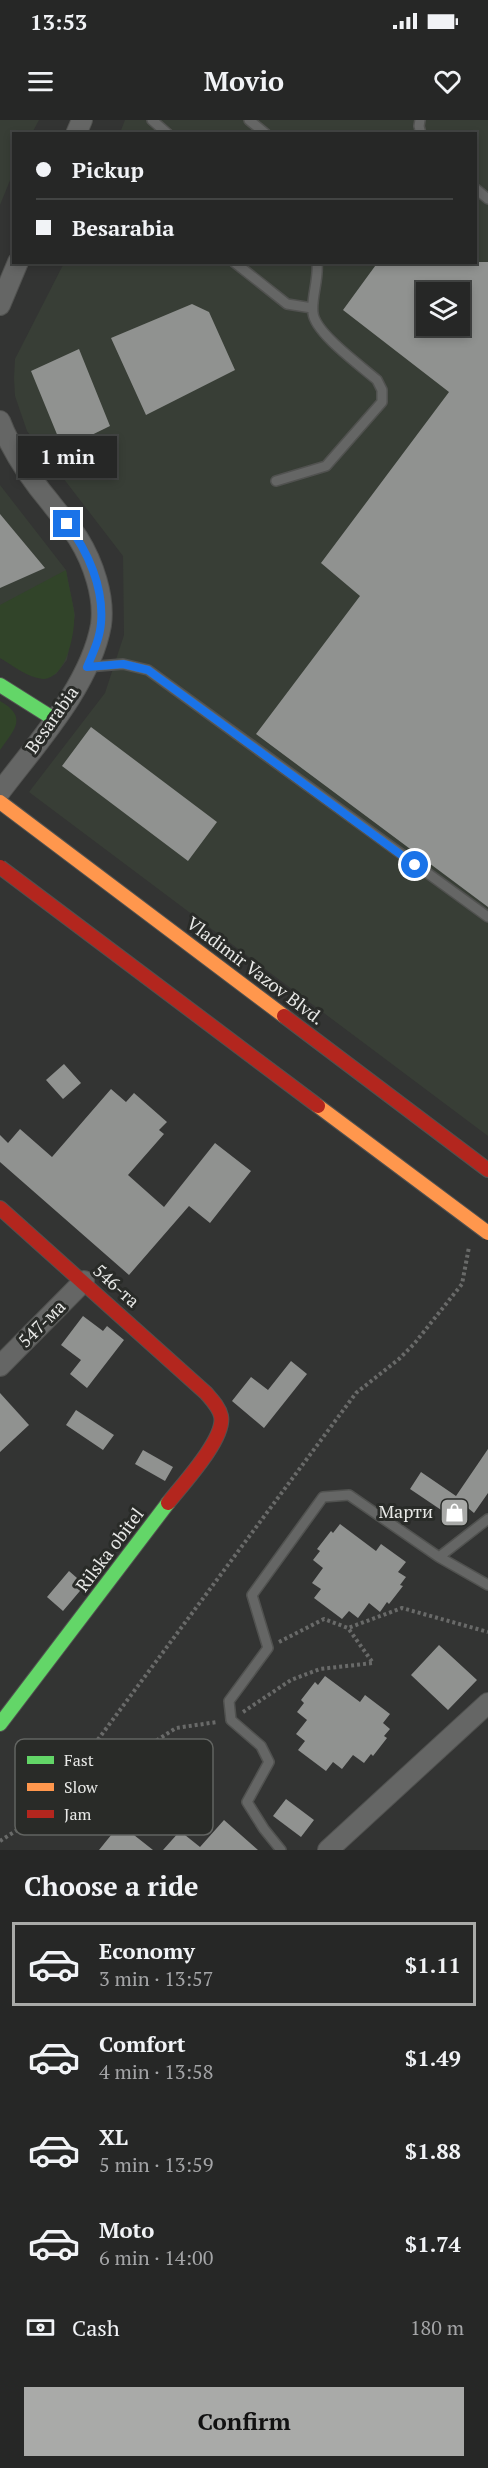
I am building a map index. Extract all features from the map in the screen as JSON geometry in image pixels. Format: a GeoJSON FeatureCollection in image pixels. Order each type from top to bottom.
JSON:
{"type":"FeatureCollection","features":[{"type":"Feature","properties":{"kind":"main road"},"geometry":{"type":"LineString","coordinates":[[0,685],[54,719]]}},
{"type":"Feature","properties":{"kind":"main road","name":"Vladimir Vazov Blvd."},"geometry":{"type":"LineString","coordinates":[[0,802],[488,1170]]}},
{"type":"Feature","properties":{"kind":"main road"},"geometry":{"type":"LineString","coordinates":[[0,867],[488,1233]]}},
{"type":"Feature","properties":{"kind":"main road","name":"546-та"},"geometry":{"type":"LineString","coordinates":[[0,1208],[84,1281],[206,1393]]}},
{"type":"Feature","properties":{"kind":"main road","name":"Rilska obitel"},"geometry":{"type":"LineString","coordinates":[[0,1724],[214,1442],[222,1429],[222,1416],[216,1404],[206,1393]]}},
{"type":"Feature","properties":{"kind":"street"},"geometry":{"type":"LineString","coordinates":[[0,305],[17,264]]}},
{"type":"Feature","properties":{"kind":"street","name":"Besarabia"},"geometry":{"type":"LineString","coordinates":[[0,421],[22,467],[78,538],[96,578],[101,623],[96,645],[87,667],[54,719],[0,792]]}},
{"type":"Feature","properties":{"kind":"street","name":"547-ма"},"geometry":{"type":"LineString","coordinates":[[0,1366],[84,1281]]}},
{"type":"Feature","properties":{"kind":"street"},"geometry":{"type":"LineString","coordinates":[[328,1850],[488,1703]]}},
{"type":"Feature","properties":{"kind":"lane"},"geometry":{"type":"LineString","coordinates":[[152,120],[166,132]]}},
{"type":"Feature","properties":{"kind":"lane"},"geometry":{"type":"LineString","coordinates":[[249,120],[264,132]]}},
{"type":"Feature","properties":{"kind":"lane"},"geometry":{"type":"LineString","coordinates":[[237,264],[287,304],[312,308]]}},
{"type":"Feature","properties":{"kind":"lane"},"geometry":{"type":"LineString","coordinates":[[276,481],[326,466],[382,402],[382,390],[377,380],[317,326],[312,308],[318,274],[317,264]]}},
{"type":"Feature","properties":{"kind":"lane"},"geometry":{"type":"LineString","coordinates":[[87,667],[123,664],[148,670],[488,917]]}},
{"type":"Feature","properties":{"kind":"lane"},"geometry":{"type":"LineString","coordinates":[[281,1850],[247,1802],[269,1762],[261,1746],[231,1720],[229,1701],[268,1648],[252,1595],[323,1497],[350,1495],[439,1557],[488,1585]]}},
{"type":"Feature","properties":{"kind":"lane"},"geometry":{"type":"LineString","coordinates":[[439,1557],[488,1519]]}},
{"type":"Feature","properties":{"kind":"path"},"geometry":{"type":"LineString","coordinates":[[98,1739],[356,1393],[407,1352],[462,1284],[468,1249],[474,1240]]}},
{"type":"Feature","properties":{"kind":"path"},"geometry":{"type":"LineString","coordinates":[[348,1628],[402,1608],[488,1632]]}},
{"type":"Feature","properties":{"kind":"path"},"geometry":{"type":"LineString","coordinates":[[159,1739],[176,1728],[231,1720],[291,1680],[320,1668],[373,1663],[348,1628],[324,1619],[268,1648]]}},
{"type":"Feature","properties":{"kind":"path"},"geometry":{"type":"LineString","coordinates":[[0,1841],[15,1831]]}},
{"type":"Feature","properties":{"kind":"shaded area"},"geometry":{"type":"Polygon","coordinates":[[[0,120],[39,120],[33,132],[12,132],[12,175],[0,205],[0,120]]]}},
{"type":"Feature","properties":{"kind":"shaded area"},"geometry":{"type":"Polygon","coordinates":[[[125,120],[488,120],[488,1136],[29,792],[105,693],[124,635],[123,556],[27,431],[15,396],[15,359],[63,264],[477,264],[477,132],[120,132],[125,120]]]}},
{"type":"Feature","properties":{"kind":"shaded area"},"geometry":{"type":"Polygon","coordinates":[[[0,485],[66,570],[75,615],[67,660],[56,674],[44,679],[30,675],[0,658],[0,485]]]}},
{"type":"Feature","properties":{"kind":"green space"},"geometry":{"type":"Polygon","coordinates":[[[66,570],[74,612],[71,641],[64,663],[58,671],[51,677],[37,678],[0,658],[0,605],[66,570]]]}},
{"type":"Feature","properties":{"kind":"green space"},"geometry":{"type":"Polygon","coordinates":[[[0,701],[14,712],[16,724],[0,750],[0,701]]]}},
{"type":"Feature","properties":{"kind":"building"},"geometry":{"type":"Polygon","coordinates":[[[477,262],[488,262],[488,907],[256,734],[360,596],[321,563],[449,392],[343,310],[377,264],[477,264],[477,262]]]}},
{"type":"Feature","properties":{"kind":"building"},"geometry":{"type":"Polygon","coordinates":[[[192,304],[209,312],[235,370],[146,415],[111,338],[192,304]]]}},
{"type":"Feature","properties":{"kind":"building"},"geometry":{"type":"Polygon","coordinates":[[[79,349],[110,426],[63,449],[31,371],[79,349]]]}},
{"type":"Feature","properties":{"kind":"building"},"geometry":{"type":"Polygon","coordinates":[[[0,514],[45,568],[0,588],[0,514]]]}},
{"type":"Feature","properties":{"kind":"building"},"geometry":{"type":"Polygon","coordinates":[[[91,727],[217,822],[188,861],[62,766],[91,727]]]}},
{"type":"Feature","properties":{"kind":"building"},"geometry":{"type":"Polygon","coordinates":[[[64,1064],[81,1083],[63,1099],[46,1080],[64,1064]]]}},
{"type":"Feature","properties":{"kind":"building"},"geometry":{"type":"Polygon","coordinates":[[[111,1089],[126,1102],[134,1093],[167,1122],[159,1130],[164,1134],[128,1175],[164,1207],[215,1143],[251,1171],[210,1223],[189,1206],[129,1275],[0,1162],[0,1135],[8,1143],[20,1129],[52,1157],[111,1089]]]}},
{"type":"Feature","properties":{"kind":"building"},"geometry":{"type":"Polygon","coordinates":[[[83,1316],[103,1331],[107,1326],[124,1340],[87,1388],[70,1374],[81,1360],[61,1345],[83,1316]]]}},
{"type":"Feature","properties":{"kind":"building"},"geometry":{"type":"Polygon","coordinates":[[[291,1361],[307,1374],[264,1428],[232,1401],[251,1377],[268,1390],[291,1361]]]}},
{"type":"Feature","properties":{"kind":"building"},"geometry":{"type":"Polygon","coordinates":[[[0,1393],[29,1425],[0,1452],[0,1393]]]}},
{"type":"Feature","properties":{"kind":"building"},"geometry":{"type":"Polygon","coordinates":[[[76,1410],[114,1435],[103,1450],[66,1425],[76,1410]]]}},
{"type":"Feature","properties":{"kind":"building"},"geometry":{"type":"Polygon","coordinates":[[[488,1449],[488,1493],[474,1513],[468,1508],[459,1522],[410,1489],[421,1472],[456,1496],[488,1449]]]}},
{"type":"Feature","properties":{"kind":"building"},"geometry":{"type":"Polygon","coordinates":[[[143,1450],[173,1467],[165,1481],[135,1464],[143,1450]]]}},
{"type":"Feature","properties":{"kind":"building"},"geometry":{"type":"Polygon","coordinates":[[[340,1524],[376,1551],[381,1544],[406,1562],[398,1572],[406,1577],[400,1585],[403,1586],[380,1612],[369,1603],[358,1618],[349,1611],[342,1619],[314,1598],[321,1589],[312,1583],[323,1568],[313,1560],[320,1551],[317,1549],[331,1531],[333,1533],[340,1524]]]}},
{"type":"Feature","properties":{"kind":"building"},"geometry":{"type":"Polygon","coordinates":[[[69,1571],[85,1585],[63,1611],[47,1597],[69,1571]]]}},
{"type":"Feature","properties":{"kind":"building"},"geometry":{"type":"Polygon","coordinates":[[[439,1645],[477,1680],[448,1710],[411,1675],[439,1645]]]}},
{"type":"Feature","properties":{"kind":"building"},"geometry":{"type":"Polygon","coordinates":[[[325,1676],[360,1702],[365,1695],[390,1714],[383,1723],[390,1729],[384,1736],[387,1738],[373,1756],[371,1754],[364,1763],[353,1755],[342,1769],[333,1762],[326,1771],[298,1750],[305,1741],[296,1734],[307,1720],[297,1712],[304,1703],[301,1700],[315,1682],[318,1685],[325,1676]]]}},
{"type":"Feature","properties":{"kind":"building"},"geometry":{"type":"Polygon","coordinates":[[[286,1799],[314,1820],[301,1837],[273,1816],[286,1799]]]}},
{"type":"Feature","properties":{"kind":"building"},"geometry":{"type":"Polygon","coordinates":[[[224,1820],[258,1850],[163,1850],[176,1835],[185,1835],[200,1847],[224,1820]]]}},
{"type":"Feature","properties":{"kind":"building"},"geometry":{"type":"Polygon","coordinates":[[[111,1835],[134,1835],[153,1850],[99,1850],[111,1835]]]}},
{"type":"Feature","properties":{"kind":"traffic: fast"},"geometry":{"type":"LineString","coordinates":[[0,685],[54,719]]}},
{"type":"Feature","properties":{"kind":"traffic: fast"},"geometry":{"type":"LineString","coordinates":[[0,1724],[168,1503]]}},
{"type":"Feature","properties":{"kind":"traffic: slow"},"geometry":{"type":"LineString","coordinates":[[0,802],[284,1016]]}},
{"type":"Feature","properties":{"kind":"traffic: slow"},"geometry":{"type":"LineString","coordinates":[[318,1106],[488,1233]]}},
{"type":"Feature","properties":{"kind":"traffic: jam"},"geometry":{"type":"LineString","coordinates":[[0,867],[318,1106]]}},
{"type":"Feature","properties":{"kind":"traffic: jam"},"geometry":{"type":"LineString","coordinates":[[284,1016],[488,1170]]}},
{"type":"Feature","properties":{"kind":"traffic: jam"},"geometry":{"type":"LineString","coordinates":[[0,1208],[206,1393],[219,1410],[221,1425],[217,1436],[202,1461],[168,1503]]}},
{"type":"Feature","properties":{"kind":"place","name":"Марти"},"geometry":{"type":"Point","coordinates":[454,1512]}},
{"type":"Feature","properties":{"kind":"route"},"geometry":{"type":"LineString","coordinates":[[67,524],[78,538],[90,562],[100,600],[101,623],[96,645],[87,667],[123,664],[148,670],[415,865]]}}]}
